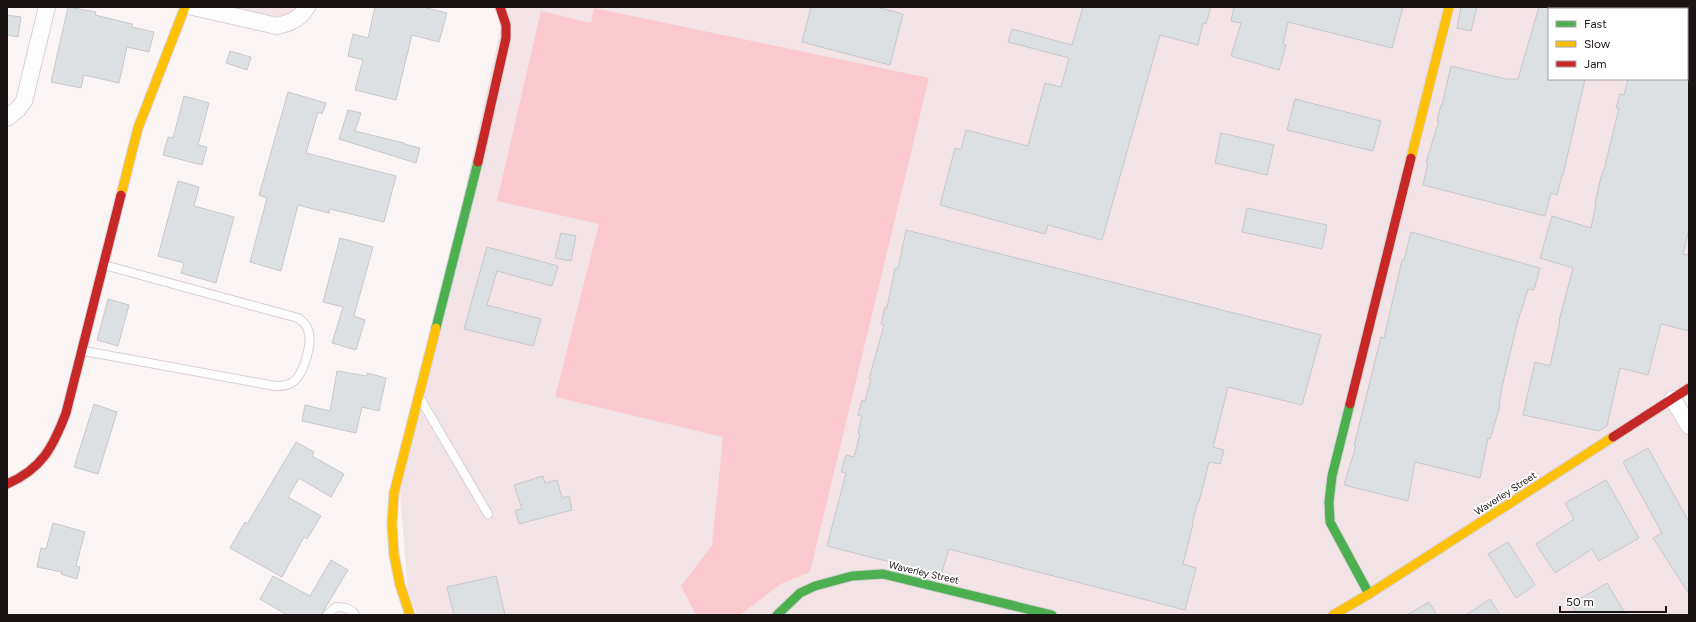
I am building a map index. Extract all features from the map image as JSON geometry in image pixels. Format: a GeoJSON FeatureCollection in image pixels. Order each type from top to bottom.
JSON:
{"type":"FeatureCollection","features":[{"type":"Feature","properties":{"kind":"street"},"geometry":{"type":"LineString","coordinates":[[7,118],[18,109],[24,101],[47,7]]}},
{"type":"Feature","properties":{"kind":"street"},"geometry":{"type":"LineString","coordinates":[[7,484],[28,474],[41,462],[51,448],[66,413],[138,128],[185,7]]}},
{"type":"Feature","properties":{"kind":"street"},"geometry":{"type":"LineString","coordinates":[[194,7],[277,26],[288,24],[298,19],[307,7]]}},
{"type":"Feature","properties":{"kind":"street"},"geometry":{"type":"LineString","coordinates":[[410,615],[400,586],[391,520],[394,493],[481,150],[506,38],[506,25],[500,7]]}},
{"type":"Feature","properties":{"kind":"street"},"geometry":{"type":"LineString","coordinates":[[1369,594],[1330,522],[1329,502],[1332,476],[1449,7]]}},
{"type":"Feature","properties":{"kind":"street","name":"Waverley Street"},"geometry":{"type":"LineString","coordinates":[[1333,615],[1369,594],[1689,388]]}},
{"type":"Feature","properties":{"kind":"street"},"geometry":{"type":"LineString","coordinates":[[1673,398],[1689,426]]}},
{"type":"Feature","properties":{"kind":"street","name":"Waverley Street"},"geometry":{"type":"LineString","coordinates":[[777,615],[800,593],[815,586],[852,576],[883,574],[1052,615]]}},
{"type":"Feature","properties":{"kind":"lane"},"geometry":{"type":"LineString","coordinates":[[83,350],[275,386],[292,382],[298,376],[306,359],[310,338],[308,328],[298,318],[103,265]]}},
{"type":"Feature","properties":{"kind":"lane"},"geometry":{"type":"LineString","coordinates":[[419,396],[488,514]]}},
{"type":"Feature","properties":{"kind":"lane"},"geometry":{"type":"LineString","coordinates":[[327,615],[336,607],[344,607],[353,611],[355,615]]}},
{"type":"Feature","properties":{"kind":"shaded area"},"geometry":{"type":"Polygon","coordinates":[[[212,7],[305,7],[288,22],[212,7]]]}},
{"type":"Feature","properties":{"kind":"shaded area"},"geometry":{"type":"Polygon","coordinates":[[[505,7],[1689,7],[1689,383],[1670,396],[1689,430],[1689,615],[417,615],[408,593],[400,492],[505,7]]]}},
{"type":"Feature","properties":{"kind":"shaded area"},"geometry":{"type":"Polygon","coordinates":[[[594,8],[929,78],[810,572],[781,584],[740,615],[696,615],[681,586],[712,545],[723,437],[555,397],[599,224],[497,201],[541,11],[591,23],[594,8]]]}},
{"type":"Feature","properties":{"kind":"building"},"geometry":{"type":"Polygon","coordinates":[[[68,7],[96,12],[95,15],[132,24],[132,27],[154,32],[149,52],[127,47],[119,83],[84,75],[81,88],[51,82],[68,7]]]}},
{"type":"Feature","properties":{"kind":"building"},"geometry":{"type":"Polygon","coordinates":[[[375,7],[423,7],[447,13],[439,42],[412,35],[396,100],[355,90],[363,60],[348,56],[353,34],[368,38],[375,7]]]}},
{"type":"Feature","properties":{"kind":"building"},"geometry":{"type":"Polygon","coordinates":[[[811,7],[876,7],[903,14],[890,65],[802,42],[811,7]]]}},
{"type":"Feature","properties":{"kind":"building"},"geometry":{"type":"Polygon","coordinates":[[[1083,7],[1211,7],[1206,24],[1203,23],[1198,45],[1160,35],[1102,240],[1048,225],[1045,234],[940,205],[955,148],[961,150],[966,130],[1028,146],[1045,83],[1061,87],[1069,58],[1008,42],[1012,29],[1072,45],[1083,7]]]}},
{"type":"Feature","properties":{"kind":"building"},"geometry":{"type":"Polygon","coordinates":[[[1234,7],[1403,7],[1392,48],[1288,22],[1283,44],[1286,45],[1279,70],[1231,56],[1241,23],[1231,21],[1234,7]]]}},
{"type":"Feature","properties":{"kind":"building"},"geometry":{"type":"Polygon","coordinates":[[[1461,7],[1477,7],[1471,31],[1457,28],[1461,7]]]}},
{"type":"Feature","properties":{"kind":"building"},"geometry":{"type":"Polygon","coordinates":[[[1539,7],[1549,7],[1548,80],[1585,80],[1563,175],[1557,195],[1551,193],[1545,216],[1423,185],[1428,163],[1426,162],[1439,121],[1437,121],[1451,66],[1506,79],[1518,79],[1539,7]]]}},
{"type":"Feature","properties":{"kind":"building"},"geometry":{"type":"Polygon","coordinates":[[[7,15],[21,17],[18,37],[7,35],[7,15]]]}},
{"type":"Feature","properties":{"kind":"building"},"geometry":{"type":"Polygon","coordinates":[[[230,51],[251,57],[247,70],[226,63],[230,51]]]}},
{"type":"Feature","properties":{"kind":"building"},"geometry":{"type":"Polygon","coordinates":[[[1689,79],[1689,229],[1683,254],[1689,255],[1689,331],[1661,324],[1648,375],[1620,368],[1607,426],[1599,431],[1523,415],[1535,362],[1550,366],[1559,321],[1573,268],[1540,258],[1552,216],[1591,228],[1599,185],[1619,108],[1616,108],[1620,94],[1624,95],[1628,80],[1689,79]]]}},
{"type":"Feature","properties":{"kind":"building"},"geometry":{"type":"Polygon","coordinates":[[[288,92],[326,103],[322,114],[318,112],[306,153],[396,176],[384,222],[330,209],[329,213],[298,205],[281,271],[250,262],[267,198],[259,195],[288,92]]]}},
{"type":"Feature","properties":{"kind":"building"},"geometry":{"type":"Polygon","coordinates":[[[184,96],[209,103],[198,145],[207,147],[202,165],[163,155],[168,137],[173,138],[184,96]]]}},
{"type":"Feature","properties":{"kind":"building"},"geometry":{"type":"Polygon","coordinates":[[[1295,99],[1381,121],[1373,151],[1287,130],[1295,99]]]}},
{"type":"Feature","properties":{"kind":"building"},"geometry":{"type":"Polygon","coordinates":[[[348,110],[361,113],[355,131],[420,148],[416,163],[339,139],[348,110]]]}},
{"type":"Feature","properties":{"kind":"building"},"geometry":{"type":"Polygon","coordinates":[[[1221,133],[1274,145],[1267,175],[1215,163],[1221,133]]]}},
{"type":"Feature","properties":{"kind":"building"},"geometry":{"type":"Polygon","coordinates":[[[178,181],[199,187],[194,206],[234,217],[216,283],[181,273],[184,263],[158,256],[178,181]]]}},
{"type":"Feature","properties":{"kind":"building"},"geometry":{"type":"Polygon","coordinates":[[[1247,208],[1327,225],[1322,249],[1242,232],[1247,208]]]}},
{"type":"Feature","properties":{"kind":"building"},"geometry":{"type":"Polygon","coordinates":[[[906,230],[1321,335],[1302,405],[1228,387],[1213,447],[1224,450],[1220,464],[1209,462],[1192,523],[1183,564],[1196,568],[1185,610],[949,549],[941,575],[827,546],[846,473],[841,472],[846,455],[854,457],[860,434],[858,433],[862,416],[858,415],[862,400],[865,401],[871,379],[869,379],[884,325],[881,324],[885,307],[887,308],[895,268],[898,269],[906,230]]]}},
{"type":"Feature","properties":{"kind":"building"},"geometry":{"type":"Polygon","coordinates":[[[1411,232],[1540,268],[1534,290],[1528,289],[1517,324],[1502,387],[1500,406],[1490,439],[1488,438],[1480,478],[1415,462],[1408,501],[1344,485],[1356,446],[1354,446],[1381,337],[1384,338],[1402,260],[1404,260],[1411,232]]]}},
{"type":"Feature","properties":{"kind":"building"},"geometry":{"type":"Polygon","coordinates":[[[561,233],[576,236],[571,261],[555,258],[561,233]]]}},
{"type":"Feature","properties":{"kind":"building"},"geometry":{"type":"Polygon","coordinates":[[[340,238],[373,247],[354,316],[365,320],[356,350],[332,343],[343,307],[323,302],[340,238]]]}},
{"type":"Feature","properties":{"kind":"building"},"geometry":{"type":"Polygon","coordinates":[[[487,247],[558,266],[552,286],[497,271],[487,305],[541,319],[533,346],[464,329],[487,247]]]}},
{"type":"Feature","properties":{"kind":"building"},"geometry":{"type":"Polygon","coordinates":[[[108,299],[129,305],[118,346],[97,340],[108,299]]]}},
{"type":"Feature","properties":{"kind":"building"},"geometry":{"type":"Polygon","coordinates":[[[337,371],[367,376],[367,373],[386,378],[379,411],[362,407],[356,433],[302,421],[305,405],[330,411],[337,371]]]}},
{"type":"Feature","properties":{"kind":"building"},"geometry":{"type":"Polygon","coordinates":[[[94,404],[117,412],[98,474],[74,467],[94,404]]]}},
{"type":"Feature","properties":{"kind":"building"},"geometry":{"type":"Polygon","coordinates":[[[296,442],[314,452],[312,456],[344,474],[331,497],[299,478],[288,497],[321,516],[307,539],[304,537],[282,577],[230,548],[245,522],[247,524],[296,442]]]}},
{"type":"Feature","properties":{"kind":"building"},"geometry":{"type":"Polygon","coordinates":[[[1648,448],[1689,522],[1689,594],[1653,538],[1662,533],[1623,462],[1648,448]]]}},
{"type":"Feature","properties":{"kind":"building"},"geometry":{"type":"Polygon","coordinates":[[[543,476],[545,483],[557,480],[562,498],[569,496],[572,510],[519,524],[515,510],[522,509],[514,485],[543,476]]]}},
{"type":"Feature","properties":{"kind":"building"},"geometry":{"type":"Polygon","coordinates":[[[1606,480],[1639,538],[1599,561],[1592,549],[1555,573],[1536,544],[1574,519],[1565,503],[1606,480]]]}},
{"type":"Feature","properties":{"kind":"building"},"geometry":{"type":"Polygon","coordinates":[[[53,523],[85,532],[76,566],[80,567],[77,579],[61,574],[62,572],[37,567],[41,548],[46,549],[53,523]]]}},
{"type":"Feature","properties":{"kind":"building"},"geometry":{"type":"Polygon","coordinates":[[[1508,542],[1535,585],[1516,598],[1488,554],[1508,542]]]}},
{"type":"Feature","properties":{"kind":"building"},"geometry":{"type":"Polygon","coordinates":[[[331,560],[348,570],[321,615],[287,615],[260,599],[273,576],[310,596],[331,560]]]}},
{"type":"Feature","properties":{"kind":"building"},"geometry":{"type":"Polygon","coordinates":[[[496,576],[505,615],[454,615],[447,587],[496,576]]]}},
{"type":"Feature","properties":{"kind":"building"},"geometry":{"type":"Polygon","coordinates":[[[1607,583],[1626,615],[1578,615],[1571,604],[1607,583]]]}},
{"type":"Feature","properties":{"kind":"building"},"geometry":{"type":"Polygon","coordinates":[[[1490,599],[1500,615],[1466,615],[1490,599]]]}},
{"type":"Feature","properties":{"kind":"building"},"geometry":{"type":"Polygon","coordinates":[[[1429,602],[1437,615],[1407,615],[1429,602]]]}},
{"type":"Feature","properties":{"kind":"traffic: fast"},"geometry":{"type":"LineString","coordinates":[[436,328],[478,162]]}},
{"type":"Feature","properties":{"kind":"traffic: fast"},"geometry":{"type":"LineString","coordinates":[[1350,404],[1332,476],[1329,502],[1330,522],[1369,594]]}},
{"type":"Feature","properties":{"kind":"traffic: fast"},"geometry":{"type":"LineString","coordinates":[[777,615],[800,593],[815,586],[852,576],[883,574],[1052,615]]}},
{"type":"Feature","properties":{"kind":"traffic: slow"},"geometry":{"type":"LineString","coordinates":[[121,195],[138,128],[185,7]]}},
{"type":"Feature","properties":{"kind":"traffic: slow"},"geometry":{"type":"LineString","coordinates":[[1411,158],[1449,7]]}},
{"type":"Feature","properties":{"kind":"traffic: slow"},"geometry":{"type":"LineString","coordinates":[[410,615],[400,585],[394,555],[392,524],[394,493],[436,328]]}},
{"type":"Feature","properties":{"kind":"traffic: slow"},"geometry":{"type":"LineString","coordinates":[[1333,615],[1369,594],[1613,437]]}},
{"type":"Feature","properties":{"kind":"traffic: jam"},"geometry":{"type":"LineString","coordinates":[[478,162],[506,38],[506,25],[500,7]]}},
{"type":"Feature","properties":{"kind":"traffic: jam"},"geometry":{"type":"LineString","coordinates":[[1350,404],[1411,158]]}},
{"type":"Feature","properties":{"kind":"traffic: jam"},"geometry":{"type":"LineString","coordinates":[[7,484],[29,471],[45,456],[66,413],[121,195]]}},
{"type":"Feature","properties":{"kind":"traffic: jam"},"geometry":{"type":"LineString","coordinates":[[1613,437],[1689,388]]}}]}
